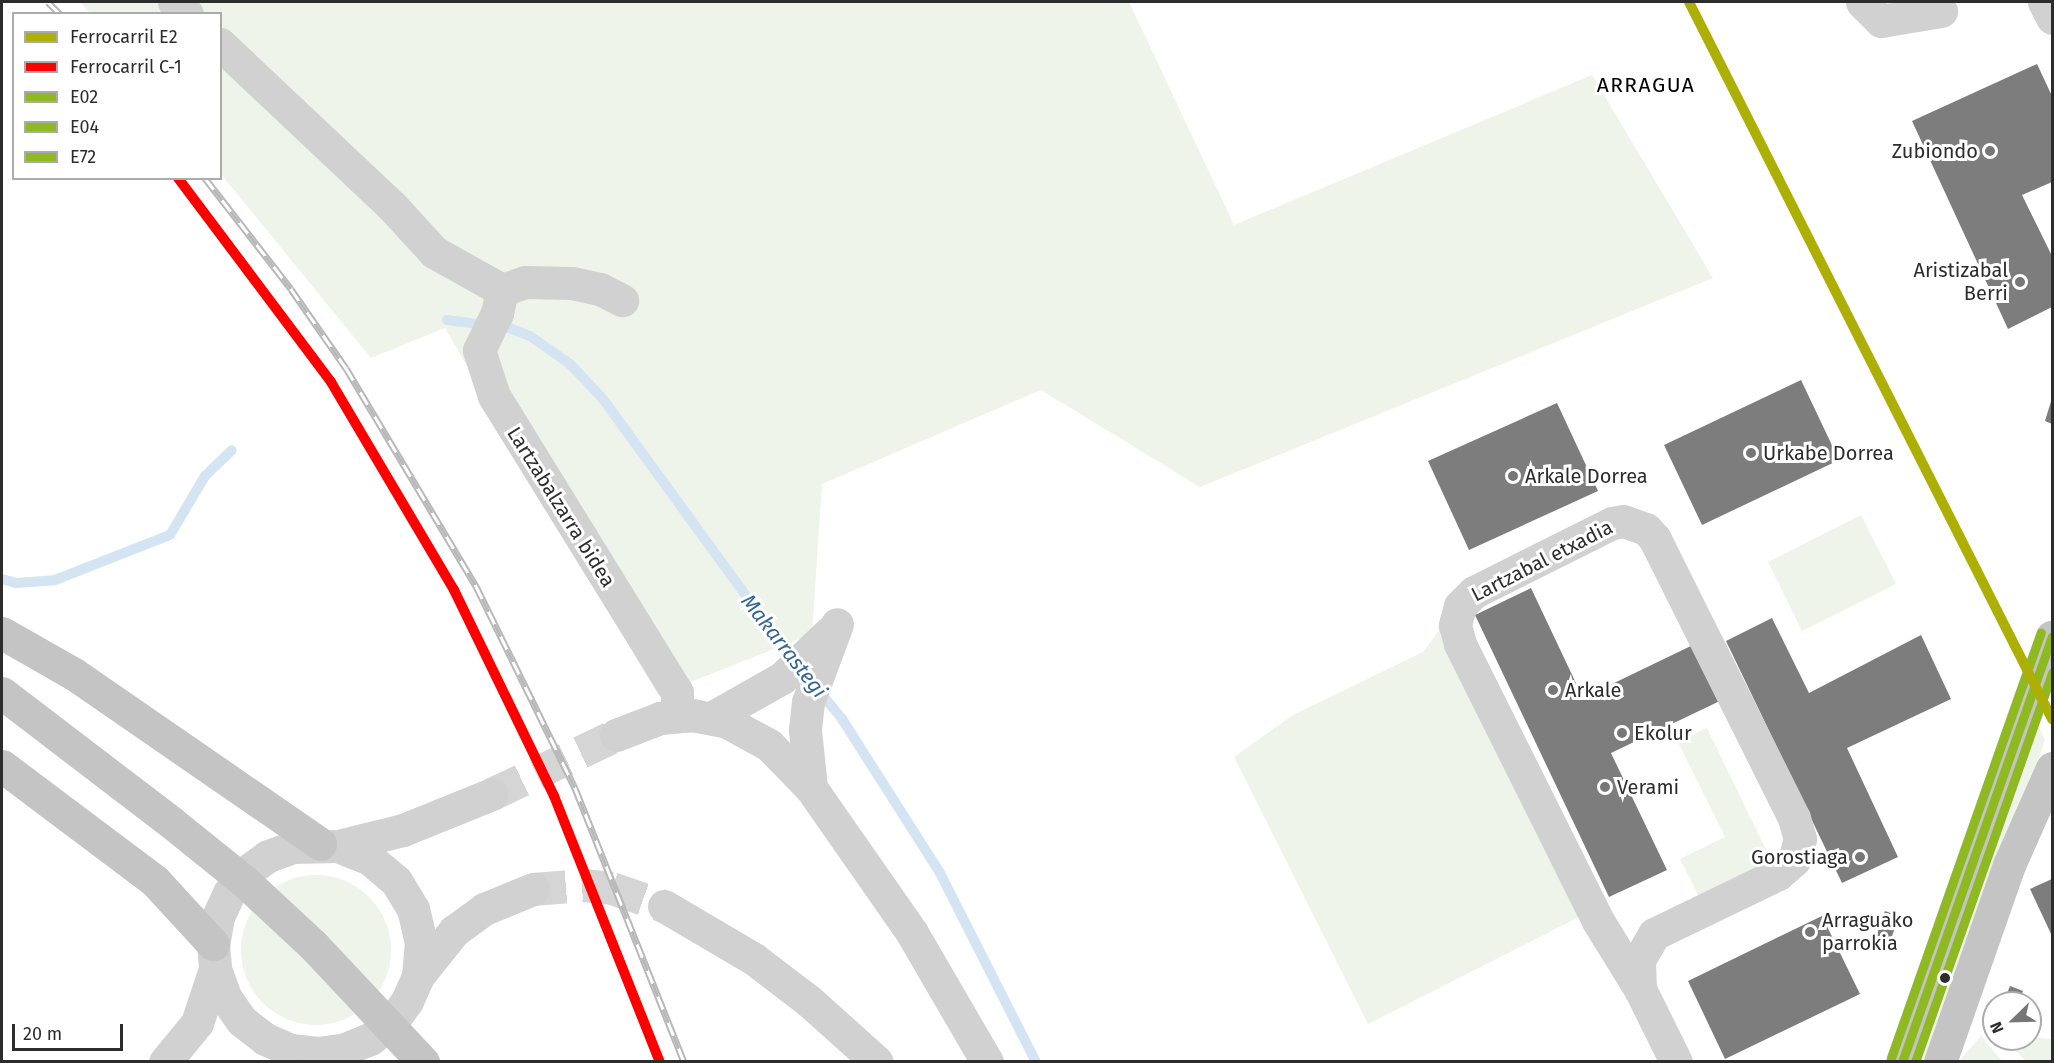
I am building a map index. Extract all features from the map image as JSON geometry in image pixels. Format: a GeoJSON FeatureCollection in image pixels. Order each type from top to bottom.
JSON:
{"type":"FeatureCollection","features":[{"type":"Feature","properties":{"kind":"main road"},"geometry":{"type":"LineString","coordinates":[[2,633],[74,674],[329,845]]}},
{"type":"Feature","properties":{"kind":"main road"},"geometry":{"type":"LineString","coordinates":[[1902,1062],[2052,637]]}},
{"type":"Feature","properties":{"kind":"main road"},"geometry":{"type":"LineString","coordinates":[[2,693],[243,880],[313,945],[423,1062]]}},
{"type":"Feature","properties":{"kind":"main road"},"geometry":{"type":"LineString","coordinates":[[2,766],[155,881],[214,957]]}},
{"type":"Feature","properties":{"kind":"main road"},"geometry":{"type":"LineString","coordinates":[[1940,1062],[2009,865],[2052,768]]}},
{"type":"Feature","properties":{"kind":"street"},"geometry":{"type":"LineString","coordinates":[[1863,2],[1881,21],[1941,11]]}},
{"type":"Feature","properties":{"kind":"street"},"geometry":{"type":"LineString","coordinates":[[2044,2],[2052,18]]}},
{"type":"Feature","properties":{"kind":"street"},"geometry":{"type":"LineString","coordinates":[[222,46],[391,205],[434,252],[499,301],[525,282],[572,284],[600,289],[622,300]]}},
{"type":"Feature","properties":{"kind":"street","name":"Lartzabalzarra bidea"},"geometry":{"type":"LineString","coordinates":[[499,301],[479,350],[501,411],[677,692],[677,716]]}},
{"type":"Feature","properties":{"kind":"street","name":"Lartzabal etxadia"},"geometry":{"type":"LineString","coordinates":[[1640,989],[1639,960],[1654,934],[1778,874],[1794,860],[1800,839],[1794,818],[1655,539],[1646,529],[1623,521],[1612,523],[1474,592],[1460,606],[1455,625],[1460,644],[1598,921],[1640,989],[1676,1062]]}},
{"type":"Feature","properties":{"kind":"street"},"geometry":{"type":"LineString","coordinates":[[711,718],[782,678],[837,624],[808,702],[805,730],[811,788]]}},
{"type":"Feature","properties":{"kind":"street"},"geometry":{"type":"LineString","coordinates":[[616,735],[677,716],[711,718],[745,729],[769,745],[811,788],[912,933],[987,1062]]}},
{"type":"Feature","properties":{"kind":"street"},"geometry":{"type":"LineString","coordinates":[[165,1062],[197,1023],[214,957],[218,917],[229,893],[246,872],[268,856],[293,847],[329,845],[403,830],[492,794]]}},
{"type":"Feature","properties":{"kind":"street"},"geometry":{"type":"LineString","coordinates":[[329,845],[370,859],[396,881],[413,909],[421,943],[418,976]]}},
{"type":"Feature","properties":{"kind":"street"},"geometry":{"type":"LineString","coordinates":[[214,957],[225,997],[242,1021],[265,1039],[291,1050],[318,1053],[345,1049],[370,1039],[396,1016],[418,976],[454,931],[484,909],[533,889]]}},
{"type":"Feature","properties":{"kind":"street"},"geometry":{"type":"LineString","coordinates":[[664,906],[753,959],[809,1001],[877,1062]]}},
{"type":"Feature","properties":{"kind":"street"},"geometry":{"type":"LineString","coordinates":[[261,1062],[291,1050]]}},
{"type":"Feature","properties":{"kind":"shaded area"},"geometry":{"type":"Polygon","coordinates":[[[80,2],[1129,2],[1234,225],[1592,75],[1713,278],[1200,487],[1041,390],[822,484],[812,634],[658,695],[445,328],[371,358],[222,175],[222,12],[89,12],[80,2]]]}},
{"type":"Feature","properties":{"kind":"shaded area"},"geometry":{"type":"Polygon","coordinates":[[[1861,515],[1896,584],[1802,631],[1768,562],[1861,515]]]}},
{"type":"Feature","properties":{"kind":"shaded area"},"geometry":{"type":"Polygon","coordinates":[[[1441,628],[1581,916],[1368,1024],[1234,757],[1293,715],[1423,652],[1441,628]]]}},
{"type":"Feature","properties":{"kind":"shaded area"},"geometry":{"type":"Polygon","coordinates":[[[2034,718],[2045,740],[2025,799],[1925,1061],[1916,1062],[2034,718]]]}},
{"type":"Feature","properties":{"kind":"shaded area"},"geometry":{"type":"Polygon","coordinates":[[[1707,728],[1772,862],[1699,897],[1680,859],[1725,837],[1678,742],[1707,728]]]}},
{"type":"Feature","properties":{"kind":"shaded area"},"geometry":{"type":"Polygon","coordinates":[[[316,875],[345,880],[358,887],[369,897],[379,908],[386,921],[391,950],[386,979],[379,992],[369,1003],[358,1013],[345,1020],[316,1025],[287,1020],[274,1013],[263,1003],[253,992],[246,979],[241,950],[246,921],[253,908],[263,897],[274,887],[287,880],[316,875]]]}},
{"type":"Feature","properties":{"kind":"shaded area"},"geometry":{"type":"Polygon","coordinates":[[[1981,1036],[1982,1051],[1994,1051],[2002,1061],[1959,1061],[1981,1036]]]}},
{"type":"Feature","properties":{"kind":"shaded area"},"geometry":{"type":"Polygon","coordinates":[[[2042,1038],[2052,1039],[2052,1061],[2026,1061],[2016,1051],[2042,1051],[2042,1038]]]}},
{"type":"Feature","properties":{"kind":"building","name":"Zubiondo"},"geometry":{"type":"Polygon","coordinates":[[[2037,64],[2052,96],[2052,182],[2022,195],[2052,256],[2052,307],[2008,329],[1912,121],[2037,64]]]}},
{"type":"Feature","properties":{"kind":"building","name":"Urkabe Dorrea"},"geometry":{"type":"Polygon","coordinates":[[[1801,380],[1839,460],[1702,525],[1664,445],[1801,380]]]}},
{"type":"Feature","properties":{"kind":"building"},"geometry":{"type":"Polygon","coordinates":[[[2052,398],[2052,424],[2045,421],[2052,398]]]}},
{"type":"Feature","properties":{"kind":"building","name":"Arkale Dorrea"},"geometry":{"type":"Polygon","coordinates":[[[1557,403],[1598,491],[1469,550],[1428,461],[1557,403]]]}},
{"type":"Feature","properties":{"kind":"building"},"geometry":{"type":"Polygon","coordinates":[[[1531,588],[1583,698],[1695,644],[1722,700],[1611,753],[1667,870],[1609,897],[1475,615],[1531,588]]]}},
{"type":"Feature","properties":{"kind":"building"},"geometry":{"type":"Polygon","coordinates":[[[1772,618],[1809,693],[1921,635],[1951,699],[1847,748],[1898,857],[1842,883],[1726,641],[1772,618]]]}},
{"type":"Feature","properties":{"kind":"building"},"geometry":{"type":"Polygon","coordinates":[[[2052,879],[2052,936],[2030,889],[2052,879]]]}},
{"type":"Feature","properties":{"kind":"building"},"geometry":{"type":"Polygon","coordinates":[[[1885,911],[1899,916],[1890,942],[1876,937],[1885,911]]]}},
{"type":"Feature","properties":{"kind":"building"},"geometry":{"type":"Polygon","coordinates":[[[1822,916],[1860,994],[1725,1059],[1688,981],[1822,916]]]}},
{"type":"Feature","properties":{"kind":"building"},"geometry":{"type":"Polygon","coordinates":[[[2010,986],[2023,991],[2008,991],[2010,986]]]}},
{"type":"Feature","properties":{"kind":"waterway","name":"Makarrastegi"},"geometry":{"type":"LineString","coordinates":[[447,320],[509,328],[530,336],[570,364],[603,399],[794,662]]}},
{"type":"Feature","properties":{"kind":"waterway","name":"Makarrastegi"},"geometry":{"type":"LineString","coordinates":[[2,579],[16,583],[55,580],[170,535],[205,476],[232,450]]}},
{"type":"Feature","properties":{"kind":"waterway","name":"Makarrastegi"},"geometry":{"type":"LineString","coordinates":[[818,690],[842,719],[940,873],[1036,1062]]}},
{"type":"Feature","properties":{"kind":"tunnel"},"geometry":{"type":"LineString","coordinates":[[492,794],[616,735]]}},
{"type":"Feature","properties":{"kind":"tunnel"},"geometry":{"type":"LineString","coordinates":[[533,889],[584,885],[612,888],[664,906]]}},
{"type":"Feature","properties":{"kind":"railway"},"geometry":{"type":"LineString","coordinates":[[48,2],[58,12]]}},
{"type":"Feature","properties":{"kind":"railway"},"geometry":{"type":"LineString","coordinates":[[207,180],[291,289],[346,368],[476,586],[575,788],[684,1062]]}},
{"type":"Feature","properties":{"kind":"rail line","name":"E2"},"geometry":{"type":"LineString","coordinates":[[1689,2],[2052,719]]}},
{"type":"Feature","properties":{"kind":"rail line","name":"C-1"},"geometry":{"type":"LineString","coordinates":[[180,180],[331,382],[454,590],[554,796],[660,1062]]}},
{"type":"Feature","properties":{"kind":"transit line","name":"E72"},"geometry":{"type":"LineString","coordinates":[[1891,1058],[2041,633]]}},
{"type":"Feature","properties":{"kind":"transit line","name":"E02"},"geometry":{"type":"LineString","coordinates":[[1902,1062],[2052,637]]}},
{"type":"Feature","properties":{"kind":"transit line","name":"E04"},"geometry":{"type":"LineString","coordinates":[[1915,1062],[2052,672]]}},
{"type":"Feature","properties":{"kind":"place","name":"Zubiondo"},"geometry":{"type":"Point","coordinates":[1990,151]}},
{"type":"Feature","properties":{"kind":"place","name":"Aristizabal Berri"},"geometry":{"type":"Point","coordinates":[2020,282]}},
{"type":"Feature","properties":{"kind":"place","name":"Urkabe Dorrea"},"geometry":{"type":"Point","coordinates":[1751,453]}},
{"type":"Feature","properties":{"kind":"place","name":"Arkale Dorrea"},"geometry":{"type":"Point","coordinates":[1513,476]}},
{"type":"Feature","properties":{"kind":"place","name":"Arkale"},"geometry":{"type":"Point","coordinates":[1553,690]}},
{"type":"Feature","properties":{"kind":"place","name":"Ekolur"},"geometry":{"type":"Point","coordinates":[1622,733]}},
{"type":"Feature","properties":{"kind":"place","name":"Verami"},"geometry":{"type":"Point","coordinates":[1605,787]}},
{"type":"Feature","properties":{"kind":"place","name":"Gorostiaga"},"geometry":{"type":"Point","coordinates":[1860,857]}},
{"type":"Feature","properties":{"kind":"place","name":"Arraguako parrokia"},"geometry":{"type":"Point","coordinates":[1810,932]}},
{"type":"Feature","properties":{"kind":"district","name":"ARRAGUA"},"geometry":{"type":"Point","coordinates":[1646,85]}}]}
